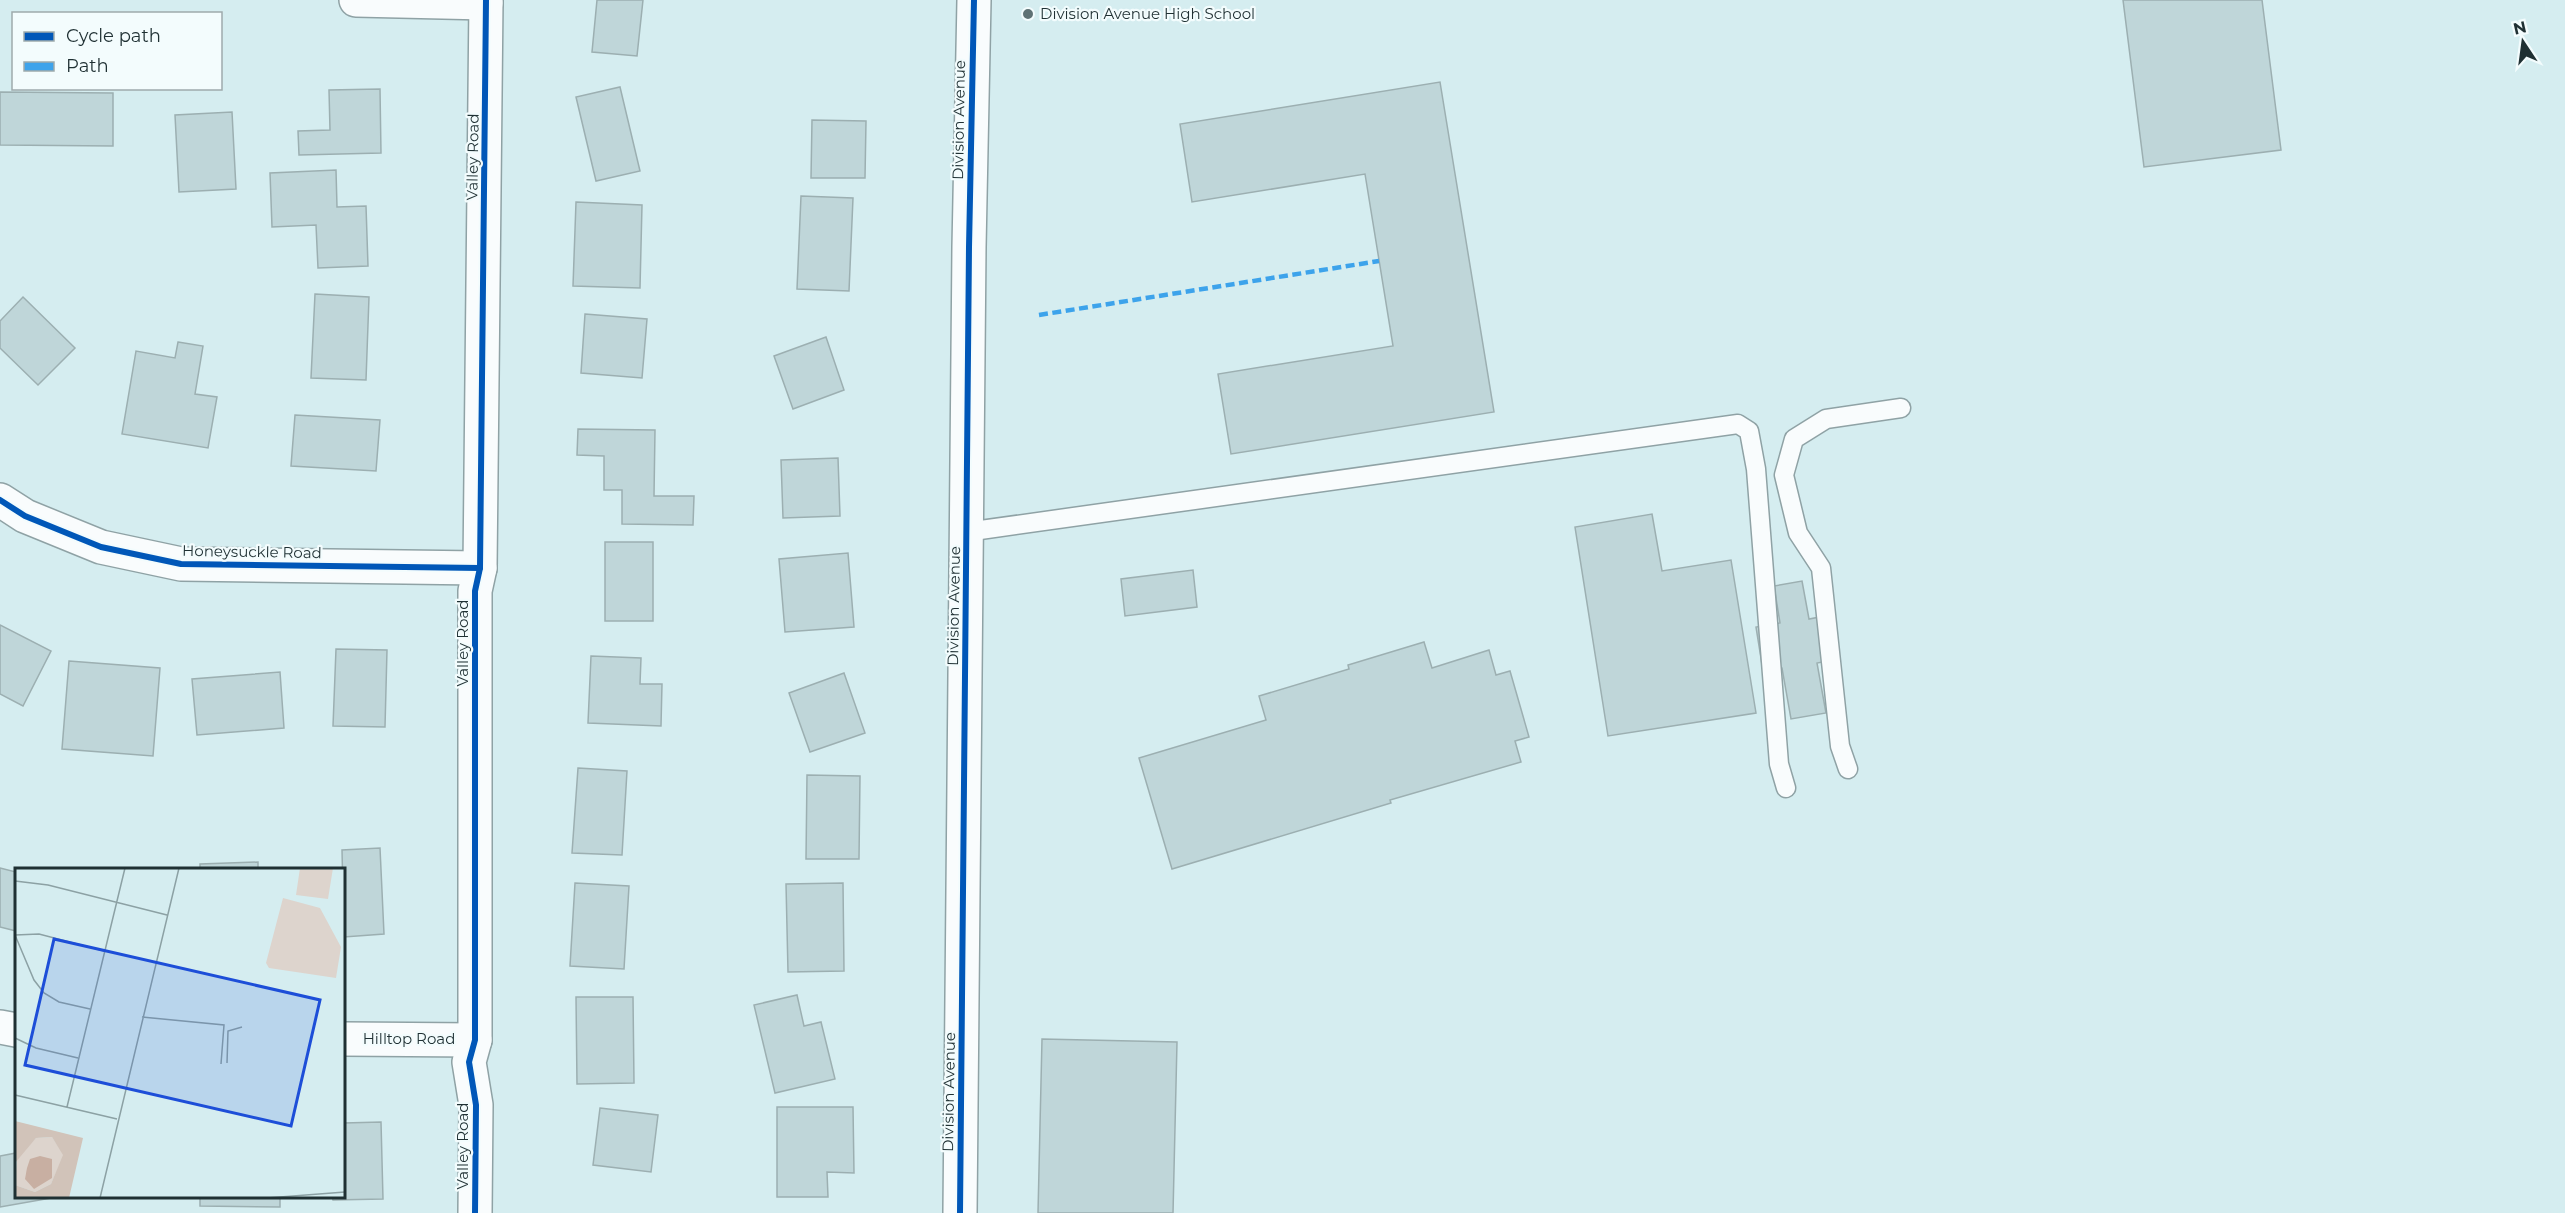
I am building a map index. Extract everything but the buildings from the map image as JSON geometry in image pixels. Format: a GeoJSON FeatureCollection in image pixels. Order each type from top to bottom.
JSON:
{"type":"FeatureCollection","features":[{"type":"Feature","properties":{"kind":"street"},"geometry":{"type":"LineString","coordinates":[[356,0],[486,2]]}},
{"type":"Feature","properties":{"kind":"street","name":"Division Avenue"},"geometry":{"type":"LineString","coordinates":[[960,1213],[966,532],[974,0]]}},
{"type":"Feature","properties":{"kind":"street","name":"Valley Road"},"geometry":{"type":"LineString","coordinates":[[475,1213],[477,1105],[469,1062],[475,1040],[475,591],[480,568],[486,2]]}},
{"type":"Feature","properties":{"kind":"street","name":"Honeysuckle Road"},"geometry":{"type":"LineString","coordinates":[[0,500],[25,516],[101,547],[181,564],[480,568]]}},
{"type":"Feature","properties":{"kind":"street"},"geometry":{"type":"LineString","coordinates":[[0,1027],[15,1030]]}},
{"type":"Feature","properties":{"kind":"street","name":"Hilltop Road"},"geometry":{"type":"LineString","coordinates":[[345,1039],[475,1040]]}},
{"type":"Feature","properties":{"kind":"lane"},"geometry":{"type":"LineString","coordinates":[[1848,769],[1840,746],[1821,568],[1798,533],[1784,475],[1794,440],[1827,419],[1901,408]]}},
{"type":"Feature","properties":{"kind":"lane"},"geometry":{"type":"LineString","coordinates":[[966,532],[1738,424],[1749,431],[1756,469],[1779,764],[1786,788]]}},
{"type":"Feature","properties":{"kind":"marked path"},"geometry":{"type":"LineString","coordinates":[[1039,315],[1379,261]]}},
{"type":"Feature","properties":{"kind":"cycle path"},"geometry":{"type":"LineString","coordinates":[[475,1213],[476,1105],[469,1062],[475,1040],[475,591],[480,568],[486,0]]}},
{"type":"Feature","properties":{"kind":"cycle path"},"geometry":{"type":"LineString","coordinates":[[960,1213],[969,247],[974,0]]}},
{"type":"Feature","properties":{"kind":"cycle path"},"geometry":{"type":"LineString","coordinates":[[0,500],[25,516],[101,547],[181,564],[480,568]]}},
{"type":"Feature","properties":{"kind":"place","name":"Division Avenue High School"},"geometry":{"type":"Point","coordinates":[1028,14]}}]}
